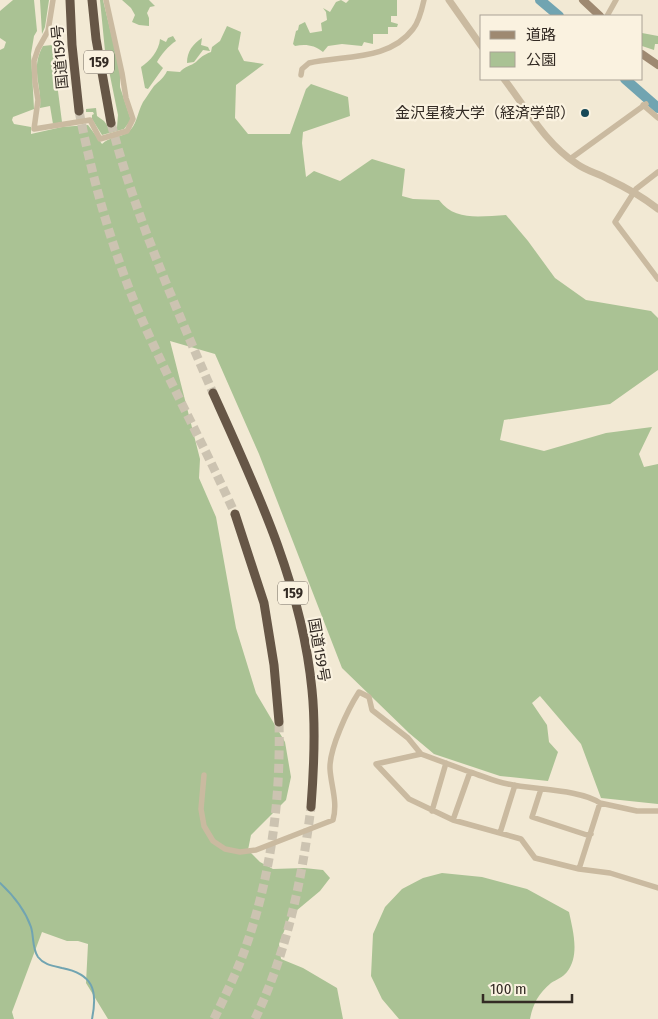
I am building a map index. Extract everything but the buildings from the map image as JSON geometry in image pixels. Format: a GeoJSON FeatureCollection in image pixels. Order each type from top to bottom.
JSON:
{"type":"FeatureCollection","features":[{"type":"Feature","properties":{"kind":"highway","name":"国道159号"},"geometry":{"type":"LineString","coordinates":[[70,0],[70,24],[80,111]]}},
{"type":"Feature","properties":{"kind":"highway","name":"159"},"geometry":{"type":"LineString","coordinates":[[92,0],[96,39],[111,124]]}},
{"type":"Feature","properties":{"kind":"highway","name":"159"},"geometry":{"type":"LineString","coordinates":[[96,0],[106,101]]}},
{"type":"Feature","properties":{"kind":"highway","name":"国道159号"},"geometry":{"type":"LineString","coordinates":[[214,393],[252,478],[275,537],[301,623],[312,688],[314,715],[311,807]]}},
{"type":"Feature","properties":{"kind":"highway","name":"159"},"geometry":{"type":"LineString","coordinates":[[235,514],[264,603],[274,665],[279,722]]}},
{"type":"Feature","properties":{"kind":"main road"},"geometry":{"type":"LineString","coordinates":[[583,0],[599,15]]}},
{"type":"Feature","properties":{"kind":"main road"},"geometry":{"type":"LineString","coordinates":[[643,55],[658,65]]}},
{"type":"Feature","properties":{"kind":"street"},"geometry":{"type":"LineString","coordinates":[[53,0],[48,31],[35,55],[35,82],[38,100],[34,129],[90,120],[100,139],[127,131],[133,119],[126,98],[106,0]]}},
{"type":"Feature","properties":{"kind":"street"},"geometry":{"type":"LineString","coordinates":[[301,74],[302,69],[309,63],[382,52],[401,41],[414,28],[424,0]]}},
{"type":"Feature","properties":{"kind":"street"},"geometry":{"type":"LineString","coordinates":[[450,0],[480,44]]}},
{"type":"Feature","properties":{"kind":"street"},"geometry":{"type":"LineString","coordinates":[[608,15],[616,0]]}},
{"type":"Feature","properties":{"kind":"street"},"geometry":{"type":"LineString","coordinates":[[505,80],[556,147],[577,165],[607,178],[658,209]]}},
{"type":"Feature","properties":{"kind":"street"},"geometry":{"type":"LineString","coordinates":[[570,159],[644,104],[658,118]]}},
{"type":"Feature","properties":{"kind":"street"},"geometry":{"type":"LineString","coordinates":[[658,172],[636,189],[615,222],[658,279]]}},
{"type":"Feature","properties":{"kind":"street"},"geometry":{"type":"LineString","coordinates":[[204,775],[201,809],[204,826],[214,841],[225,849],[248,852],[333,820],[336,809],[330,768],[331,760],[346,713],[358,692],[369,697],[372,710],[408,738],[421,754],[506,784],[563,792],[637,811],[658,811]]}},
{"type":"Feature","properties":{"kind":"street"},"geometry":{"type":"LineString","coordinates":[[421,754],[376,764],[409,799],[453,820],[521,839],[535,858],[579,869],[610,873],[658,888]]}},
{"type":"Feature","properties":{"kind":"street"},"geometry":{"type":"LineString","coordinates":[[432,811],[446,763]]}},
{"type":"Feature","properties":{"kind":"street"},"geometry":{"type":"LineString","coordinates":[[453,820],[470,772]]}},
{"type":"Feature","properties":{"kind":"street"},"geometry":{"type":"LineString","coordinates":[[500,833],[515,785]]}},
{"type":"Feature","properties":{"kind":"street"},"geometry":{"type":"LineString","coordinates":[[541,789],[532,817],[587,835],[590,834]]}},
{"type":"Feature","properties":{"kind":"street"},"geometry":{"type":"LineString","coordinates":[[579,869],[600,803]]}},
{"type":"Feature","properties":{"kind":"green space"},"geometry":{"type":"Polygon","coordinates":[[[13,0],[34,0],[37,31],[34,36],[31,54],[34,109],[13,117],[12,120],[14,124],[31,127],[31,134],[62,127],[88,125],[102,144],[127,133],[135,123],[143,102],[167,71],[180,72],[211,52],[212,47],[220,41],[227,26],[241,32],[238,49],[244,61],[264,64],[236,85],[235,118],[248,134],[290,134],[306,89],[311,84],[348,97],[350,116],[303,132],[302,143],[306,177],[314,171],[340,181],[372,159],[405,169],[402,196],[413,199],[439,200],[445,207],[461,215],[506,215],[555,278],[586,300],[651,311],[658,318],[658,370],[610,404],[504,420],[500,440],[544,451],[606,433],[652,427],[639,454],[644,467],[658,464],[658,804],[601,798],[581,744],[540,696],[532,703],[547,725],[549,742],[558,752],[548,781],[500,776],[434,754],[409,733],[342,668],[259,454],[215,354],[170,341],[200,459],[199,478],[216,517],[236,628],[256,693],[285,742],[291,777],[286,800],[251,835],[248,850],[260,862],[273,869],[304,868],[323,870],[330,878],[320,891],[290,916],[279,944],[281,959],[303,968],[337,988],[343,1019],[108,1019],[86,983],[88,944],[78,941],[67,941],[42,932],[12,1012],[14,1019],[0,1019],[0,50],[4,48],[6,42],[0,38],[0,11],[13,0]]]}},
{"type":"Feature","properties":{"kind":"green space"},"geometry":{"type":"Polygon","coordinates":[[[40,0],[49,0],[45,27],[42,34],[40,0]]]}},
{"type":"Feature","properties":{"kind":"green space"},"geometry":{"type":"Polygon","coordinates":[[[100,0],[103,0],[120,70],[120,87],[131,120],[124,129],[102,135],[92,119],[93,112],[86,112],[86,109],[96,108],[97,116],[110,129],[114,130],[117,127],[118,115],[105,51],[100,0]]]}},
{"type":"Feature","properties":{"kind":"green space"},"geometry":{"type":"Polygon","coordinates":[[[122,0],[149,0],[155,6],[150,7],[147,13],[149,26],[132,22],[135,15],[131,8],[122,0]]]}},
{"type":"Feature","properties":{"kind":"green space"},"geometry":{"type":"Polygon","coordinates":[[[341,0],[346,3],[349,0],[397,0],[397,16],[391,16],[391,22],[398,24],[397,27],[388,27],[388,34],[373,34],[373,44],[364,42],[362,46],[342,44],[328,46],[323,52],[313,46],[295,46],[293,44],[299,25],[305,22],[310,33],[322,31],[321,23],[327,20],[326,12],[323,8],[330,12],[336,2],[341,0]]]}},
{"type":"Feature","properties":{"kind":"green space"},"geometry":{"type":"Polygon","coordinates":[[[643,33],[658,36],[658,44],[655,44],[654,50],[643,46],[643,33]]]}},
{"type":"Feature","properties":{"kind":"green space"},"geometry":{"type":"Polygon","coordinates":[[[173,36],[176,41],[170,45],[157,62],[163,68],[148,89],[145,88],[141,67],[154,55],[160,39],[166,42],[168,38],[173,36]]]}},
{"type":"Feature","properties":{"kind":"green space"},"geometry":{"type":"Polygon","coordinates":[[[202,38],[201,45],[208,47],[210,51],[203,50],[194,62],[187,63],[191,48],[202,38]]]}},
{"type":"Feature","properties":{"kind":"green space"},"geometry":{"type":"Polygon","coordinates":[[[52,45],[62,122],[53,124],[50,106],[40,108],[37,70],[39,54],[43,46],[52,45]]]}},
{"type":"Feature","properties":{"kind":"green space"},"geometry":{"type":"Polygon","coordinates":[[[442,873],[482,877],[527,889],[569,912],[574,943],[571,965],[565,974],[546,987],[539,995],[530,1019],[399,1019],[382,999],[371,976],[373,934],[385,907],[402,889],[423,878],[442,873]]]}},
{"type":"Feature","properties":{"kind":"waterway"},"geometry":{"type":"LineString","coordinates":[[540,0],[558,15]]}},
{"type":"Feature","properties":{"kind":"waterway"},"geometry":{"type":"LineString","coordinates":[[626,80],[658,108]]}},
{"type":"Feature","properties":{"kind":"waterway"},"geometry":{"type":"LineString","coordinates":[[0,883],[26,915],[31,927],[35,950],[40,960],[49,965],[81,974],[87,979],[93,992],[94,1009],[92,1019]]}},
{"type":"Feature","properties":{"kind":"tunnel"},"geometry":{"type":"LineString","coordinates":[[79,111],[102,207],[134,301],[235,514]]}},
{"type":"Feature","properties":{"kind":"tunnel"},"geometry":{"type":"LineString","coordinates":[[111,123],[144,226],[170,293],[213,393]]}},
{"type":"Feature","properties":{"kind":"tunnel"},"geometry":{"type":"LineString","coordinates":[[214,1019],[241,960],[251,931],[266,873],[276,813],[279,722]]}},
{"type":"Feature","properties":{"kind":"tunnel"},"geometry":{"type":"LineString","coordinates":[[255,1019],[276,968],[292,915],[303,862],[311,807]]}},
{"type":"Feature","properties":{"kind":"place","name":"金沢星稜大学（経済学部）"},"geometry":{"type":"Point","coordinates":[585,113]}}]}
